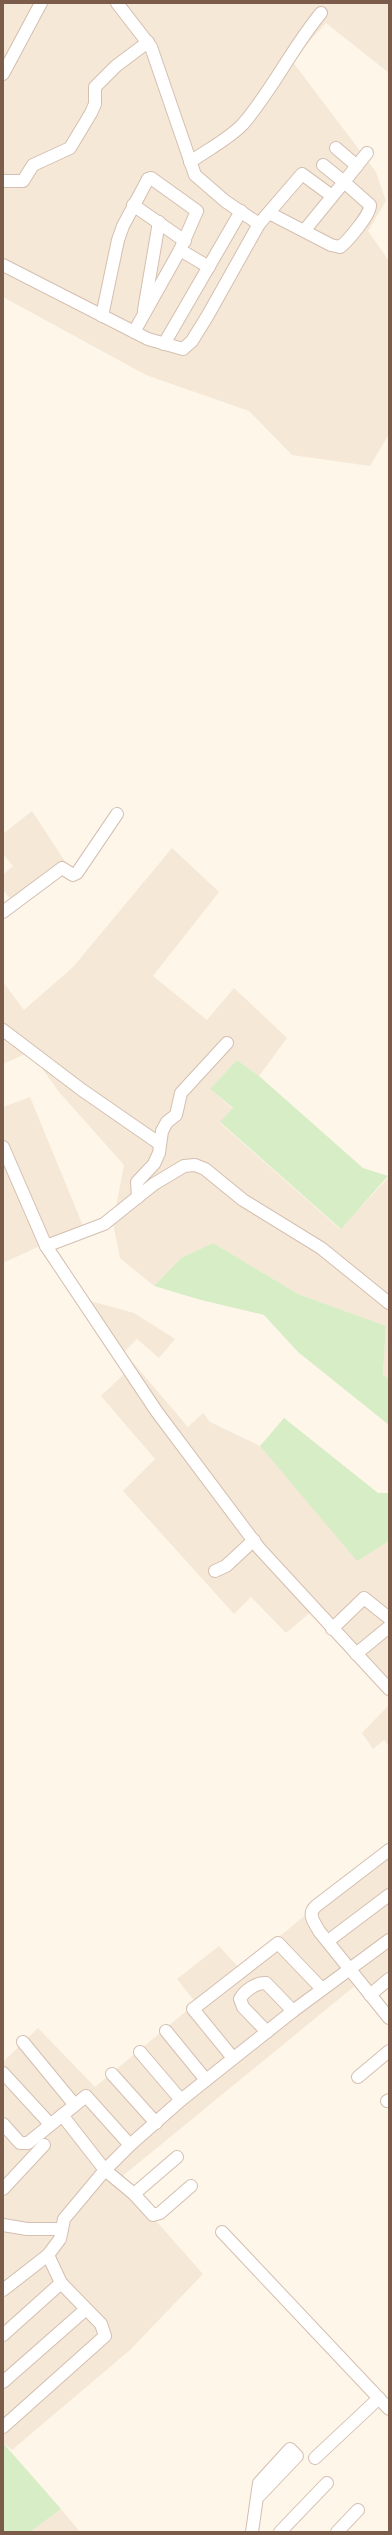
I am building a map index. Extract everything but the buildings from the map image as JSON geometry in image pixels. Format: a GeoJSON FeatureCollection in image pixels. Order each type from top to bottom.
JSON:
{"type":"FeatureCollection","features":[{"type":"Feature","properties":{"kind":"street"},"geometry":{"type":"LineString","coordinates":[[117,3],[148,42],[193,172],[198,179],[259,224]]}},
{"type":"Feature","properties":{"kind":"street"},"geometry":{"type":"LineString","coordinates":[[3,74],[38,4]]}},
{"type":"Feature","properties":{"kind":"street"},"geometry":{"type":"LineString","coordinates":[[190,162],[241,125],[270,90],[303,35],[321,13]]}},
{"type":"Feature","properties":{"kind":"street"},"geometry":{"type":"LineString","coordinates":[[3,180],[23,181],[33,165],[70,148],[95,104],[95,87],[116,66],[148,42]]}},
{"type":"Feature","properties":{"kind":"street"},"geometry":{"type":"LineString","coordinates":[[336,148],[357,166]]}},
{"type":"Feature","properties":{"kind":"street"},"geometry":{"type":"LineString","coordinates":[[304,231],[367,153]]}},
{"type":"Feature","properties":{"kind":"street"},"geometry":{"type":"LineString","coordinates":[[269,213],[331,245],[340,247],[344,244],[371,207],[324,165]]}},
{"type":"Feature","properties":{"kind":"street"},"geometry":{"type":"LineString","coordinates":[[3,265],[134,332],[164,344],[183,349],[192,341],[259,224],[302,174],[332,196]]}},
{"type":"Feature","properties":{"kind":"street"},"geometry":{"type":"LineString","coordinates":[[102,316],[118,240],[133,205],[149,178],[197,211],[182,246],[134,332]]}},
{"type":"Feature","properties":{"kind":"street"},"geometry":{"type":"LineString","coordinates":[[133,205],[159,222],[182,246],[209,267]]}},
{"type":"Feature","properties":{"kind":"street"},"geometry":{"type":"LineString","coordinates":[[164,344],[241,211]]}},
{"type":"Feature","properties":{"kind":"street"},"geometry":{"type":"LineString","coordinates":[[142,318],[159,222]]}},
{"type":"Feature","properties":{"kind":"street"},"geometry":{"type":"LineString","coordinates":[[3,912],[62,868],[73,875],[77,873],[117,814]]}},
{"type":"Feature","properties":{"kind":"street"},"geometry":{"type":"LineString","coordinates":[[3,1030],[82,1090],[160,1144]]}},
{"type":"Feature","properties":{"kind":"street"},"geometry":{"type":"LineString","coordinates":[[138,1197],[137,1182],[154,1164],[165,1126],[178,1111],[181,1093],[227,1043]]}},
{"type":"Feature","properties":{"kind":"street"},"geometry":{"type":"LineString","coordinates":[[3,1147],[6,1160],[46,1246],[157,1412],[254,1540],[332,1629],[389,1689]]}},
{"type":"Feature","properties":{"kind":"street"},"geometry":{"type":"LineString","coordinates":[[46,1246],[104,1224],[154,1184],[184,1166],[195,1165],[205,1169],[243,1200],[321,1248],[389,1303]]}},
{"type":"Feature","properties":{"kind":"street"},"geometry":{"type":"LineString","coordinates":[[215,1571],[226,1566],[254,1540]]}},
{"type":"Feature","properties":{"kind":"street"},"geometry":{"type":"LineString","coordinates":[[332,1629],[364,1598],[389,1618]]}},
{"type":"Feature","properties":{"kind":"street"},"geometry":{"type":"LineString","coordinates":[[356,1654],[389,1627]]}},
{"type":"Feature","properties":{"kind":"street"},"geometry":{"type":"LineString","coordinates":[[389,1850],[312,1909],[312,1920],[389,2018]]}},
{"type":"Feature","properties":{"kind":"street"},"geometry":{"type":"LineString","coordinates":[[328,1941],[389,1895]]}},
{"type":"Feature","properties":{"kind":"street"},"geometry":{"type":"LineString","coordinates":[[3,2290],[48,2255],[60,2239],[64,2220],[105,2170],[130,2145],[181,2100],[233,2058],[322,1989],[389,1940]]}},
{"type":"Feature","properties":{"kind":"street"},"geometry":{"type":"LineString","coordinates":[[233,2058],[193,2010],[278,1943],[322,1989]]}},
{"type":"Feature","properties":{"kind":"street"},"geometry":{"type":"LineString","coordinates":[[370,1995],[389,1979]]}},
{"type":"Feature","properties":{"kind":"street"},"geometry":{"type":"LineString","coordinates":[[267,2032],[243,2007],[240,1999],[243,1995],[253,1987],[266,1983],[293,2011]]}},
{"type":"Feature","properties":{"kind":"street"},"geometry":{"type":"LineString","coordinates":[[166,2031],[206,2080]]}},
{"type":"Feature","properties":{"kind":"street"},"geometry":{"type":"LineString","coordinates":[[22,2042],[74,2104]]}},
{"type":"Feature","properties":{"kind":"street"},"geometry":{"type":"LineString","coordinates":[[358,2077],[389,2051]]}},
{"type":"Feature","properties":{"kind":"street"},"geometry":{"type":"LineString","coordinates":[[140,2052],[181,2100]]}},
{"type":"Feature","properties":{"kind":"street"},"geometry":{"type":"LineString","coordinates":[[3,2074],[50,2124]]}},
{"type":"Feature","properties":{"kind":"street"},"geometry":{"type":"LineString","coordinates":[[112,2074],[156,2123]]}},
{"type":"Feature","properties":{"kind":"street"},"geometry":{"type":"LineString","coordinates":[[3,2124],[14,2138],[24,2144],[86,2096],[130,2145]]}},
{"type":"Feature","properties":{"kind":"street"},"geometry":{"type":"LineString","coordinates":[[62,2115],[105,2170],[134,2194],[155,2215],[191,2186]]}},
{"type":"Feature","properties":{"kind":"street"},"geometry":{"type":"LineString","coordinates":[[3,2189],[44,2146]]}},
{"type":"Feature","properties":{"kind":"street"},"geometry":{"type":"LineString","coordinates":[[134,2194],[177,2157]]}},
{"type":"Feature","properties":{"kind":"street"},"geometry":{"type":"LineString","coordinates":[[3,2225],[27,2229],[62,2229]]}},
{"type":"Feature","properties":{"kind":"street"},"geometry":{"type":"LineString","coordinates":[[222,2232],[389,2409]]}},
{"type":"Feature","properties":{"kind":"street"},"geometry":{"type":"LineString","coordinates":[[3,2427],[104,2339],[103,2327],[85,2310],[61,2283],[48,2255]]}},
{"type":"Feature","properties":{"kind":"street"},"geometry":{"type":"LineString","coordinates":[[3,2335],[61,2283]]}},
{"type":"Feature","properties":{"kind":"street"},"geometry":{"type":"LineString","coordinates":[[3,2382],[85,2310]]}},
{"type":"Feature","properties":{"kind":"street"},"geometry":{"type":"LineString","coordinates":[[315,2458],[379,2398]]}},
{"type":"Feature","properties":{"kind":"street"},"geometry":{"type":"LineString","coordinates":[[280,2532],[327,2484]]}},
{"type":"Feature","properties":{"kind":"street"},"geometry":{"type":"LineString","coordinates":[[252,2532],[257,2498]]}},
{"type":"Feature","properties":{"kind":"street"},"geometry":{"type":"LineString","coordinates":[[337,2532],[358,2510]]}},
{"type":"Feature","properties":{"kind":"shaded area"},"geometry":{"type":"Polygon","coordinates":[[[3,3],[389,3],[389,73],[326,23],[292,61],[376,172],[386,201],[368,231],[389,261],[389,434],[370,466],[292,455],[249,411],[146,375],[3,297],[3,3]]]}},
{"type":"Feature","properties":{"kind":"shaded area"},"geometry":{"type":"Polygon","coordinates":[[[32,811],[66,863],[13,902],[3,890],[3,875],[13,866],[3,854],[3,834],[32,811]]]}},
{"type":"Feature","properties":{"kind":"shaded area"},"geometry":{"type":"Polygon","coordinates":[[[172,848],[219,892],[153,976],[207,1020],[234,988],[287,1038],[259,1076],[237,1060],[210,1089],[233,1109],[220,1123],[340,1229],[389,1177],[389,1378],[383,1375],[386,1326],[298,1294],[213,1243],[181,1258],[154,1286],[120,1258],[113,1223],[124,1165],[59,1092],[30,1052],[3,1064],[3,982],[24,1010],[73,967],[172,848]]]}},
{"type":"Feature","properties":{"kind":"shaded area"},"geometry":{"type":"Polygon","coordinates":[[[30,1097],[83,1226],[3,1263],[3,1107],[30,1097]]]}},
{"type":"Feature","properties":{"kind":"shaded area"},"geometry":{"type":"Polygon","coordinates":[[[72,1296],[134,1313],[175,1339],[159,1358],[137,1339],[124,1352],[188,1427],[203,1413],[210,1422],[260,1446],[357,1560],[389,1541],[389,1697],[313,1610],[286,1633],[251,1597],[234,1614],[123,1491],[155,1459],[101,1396],[124,1374],[72,1296]]]}},
{"type":"Feature","properties":{"kind":"shaded area"},"geometry":{"type":"Polygon","coordinates":[[[389,1705],[389,1746],[384,1740],[373,1749],[362,1733],[389,1705]]]}},
{"type":"Feature","properties":{"kind":"shaded area"},"geometry":{"type":"Polygon","coordinates":[[[389,1846],[389,1988],[372,2001],[356,1985],[119,2179],[203,2274],[130,2350],[12,2450],[3,2443],[3,2062],[38,2028],[95,2087],[196,2003],[177,1979],[219,1946],[240,1969],[389,1846]]]}},
{"type":"Feature","properties":{"kind":"shaded area"},"geometry":{"type":"Polygon","coordinates":[[[61,2509],[80,2532],[30,2532],[61,2509]]]}},
{"type":"Feature","properties":{"kind":"green space"},"geometry":{"type":"Polygon","coordinates":[[[237,1060],[259,1076],[363,1168],[388,1176],[341,1229],[220,1122],[233,1108],[210,1089],[237,1060]]]}},
{"type":"Feature","properties":{"kind":"green space"},"geometry":{"type":"Polygon","coordinates":[[[213,1243],[298,1294],[386,1326],[383,1375],[389,1378],[389,1425],[298,1352],[264,1315],[201,1300],[154,1286],[181,1258],[213,1243]]]}},
{"type":"Feature","properties":{"kind":"green space"},"geometry":{"type":"Polygon","coordinates":[[[284,1418],[378,1493],[389,1493],[389,1541],[357,1561],[260,1446],[284,1418]]]}},
{"type":"Feature","properties":{"kind":"green space"},"geometry":{"type":"Polygon","coordinates":[[[3,2443],[61,2509],[30,2532],[3,2532],[3,2443]]]}}]}
